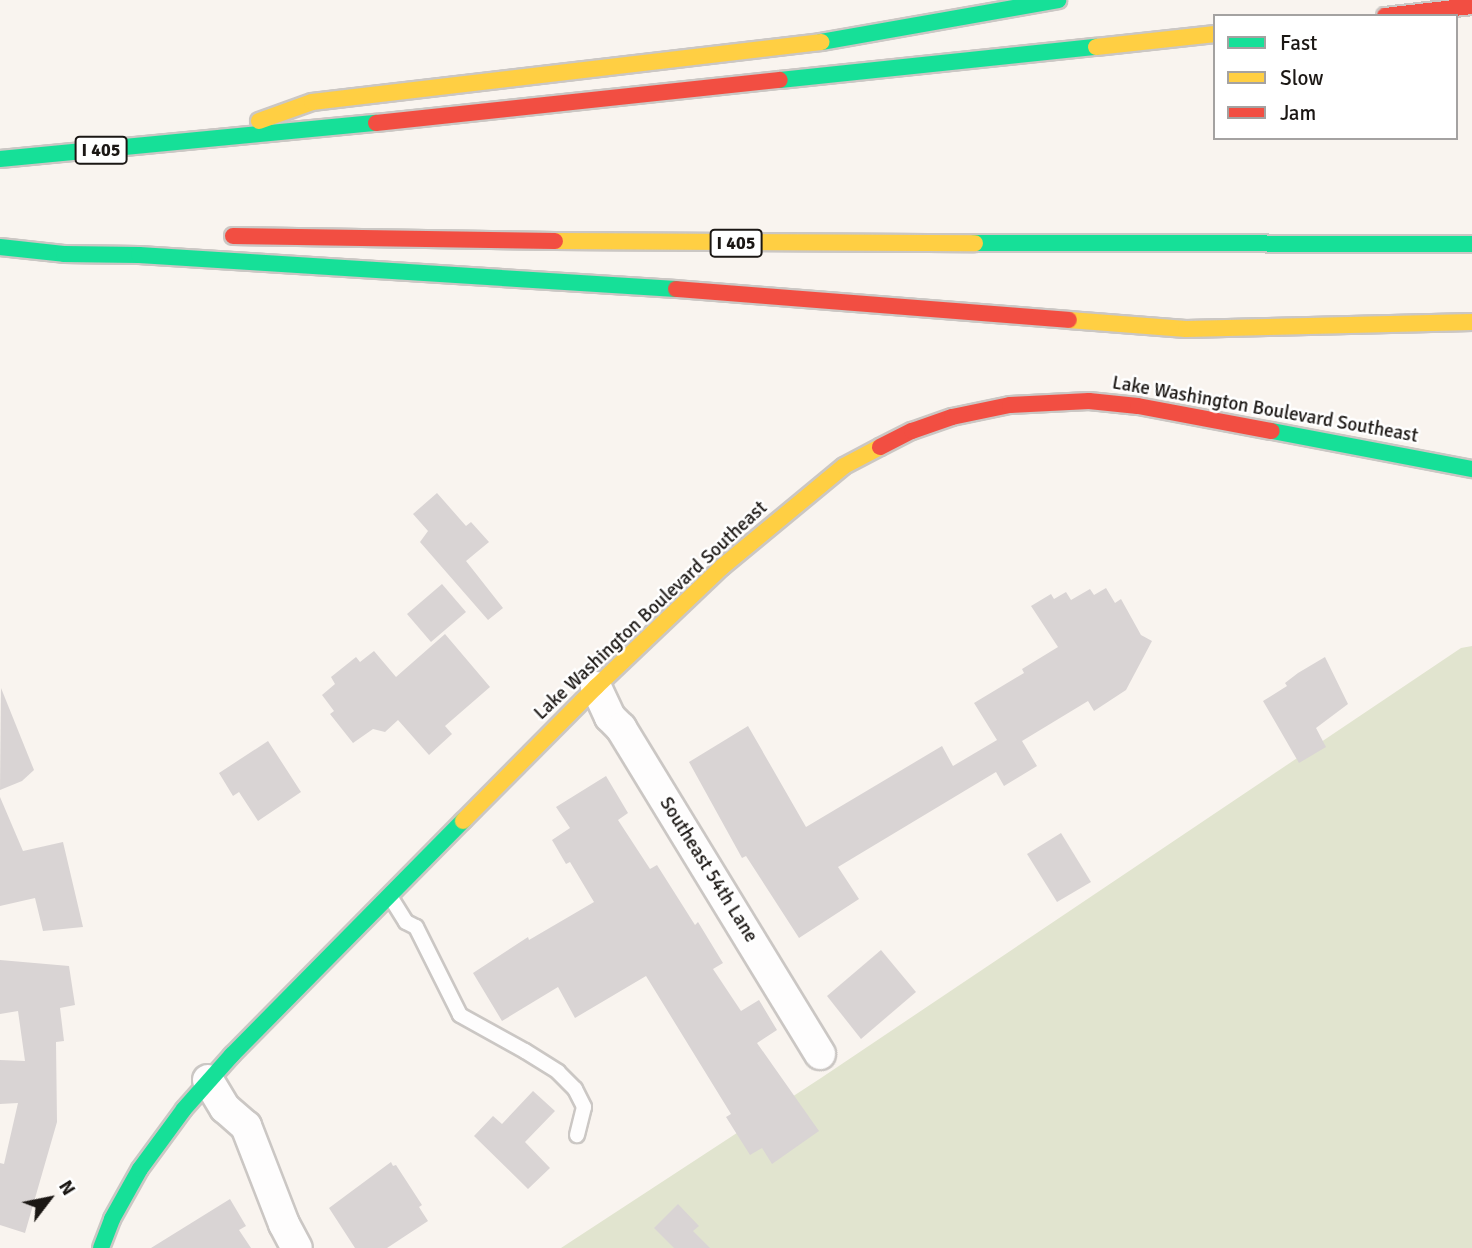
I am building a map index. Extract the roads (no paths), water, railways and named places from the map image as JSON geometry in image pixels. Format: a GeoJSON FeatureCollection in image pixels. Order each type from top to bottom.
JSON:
{"type":"FeatureCollection","features":[{"type":"Feature","properties":{"kind":"main road"},"geometry":{"type":"LineString","coordinates":[[202,142],[312,102],[833,41],[1058,0]]}},
{"type":"Feature","properties":{"kind":"main road"},"geometry":{"type":"LineString","coordinates":[[1402,14],[1472,6]]}},
{"type":"Feature","properties":{"kind":"main road","name":"I 405"},"geometry":{"type":"LineString","coordinates":[[0,159],[202,142],[1213,34]]}},
{"type":"Feature","properties":{"kind":"main road"},"geometry":{"type":"LineString","coordinates":[[0,239],[47,235]]}},
{"type":"Feature","properties":{"kind":"main road","name":"I 405"},"geometry":{"type":"LineString","coordinates":[[222,236],[730,243],[1472,244]]}},
{"type":"Feature","properties":{"kind":"main road"},"geometry":{"type":"LineString","coordinates":[[0,247],[64,254],[139,254],[607,284],[1186,329],[1472,322]]}},
{"type":"Feature","properties":{"kind":"main road","name":"Lake Washington Boulevard Southeast"},"geometry":{"type":"LineString","coordinates":[[101,1248],[140,1169],[208,1080],[596,687],[722,567],[844,466],[912,431],[952,417],[1010,405],[1089,401],[1138,406],[1472,469]]}},
{"type":"Feature","properties":{"kind":"street","name":"Southeast 54th Lane"},"geometry":{"type":"LineString","coordinates":[[596,687],[610,717],[621,728],[820,1054]]}},
{"type":"Feature","properties":{"kind":"street"},"geometry":{"type":"LineString","coordinates":[[208,1080],[225,1108],[246,1126],[284,1224],[297,1248]]}},
{"type":"Feature","properties":{"kind":"lane"},"geometry":{"type":"LineString","coordinates":[[390,895],[406,922],[416,927],[460,1015],[558,1072],[575,1089],[584,1107],[577,1135]]}}]}
